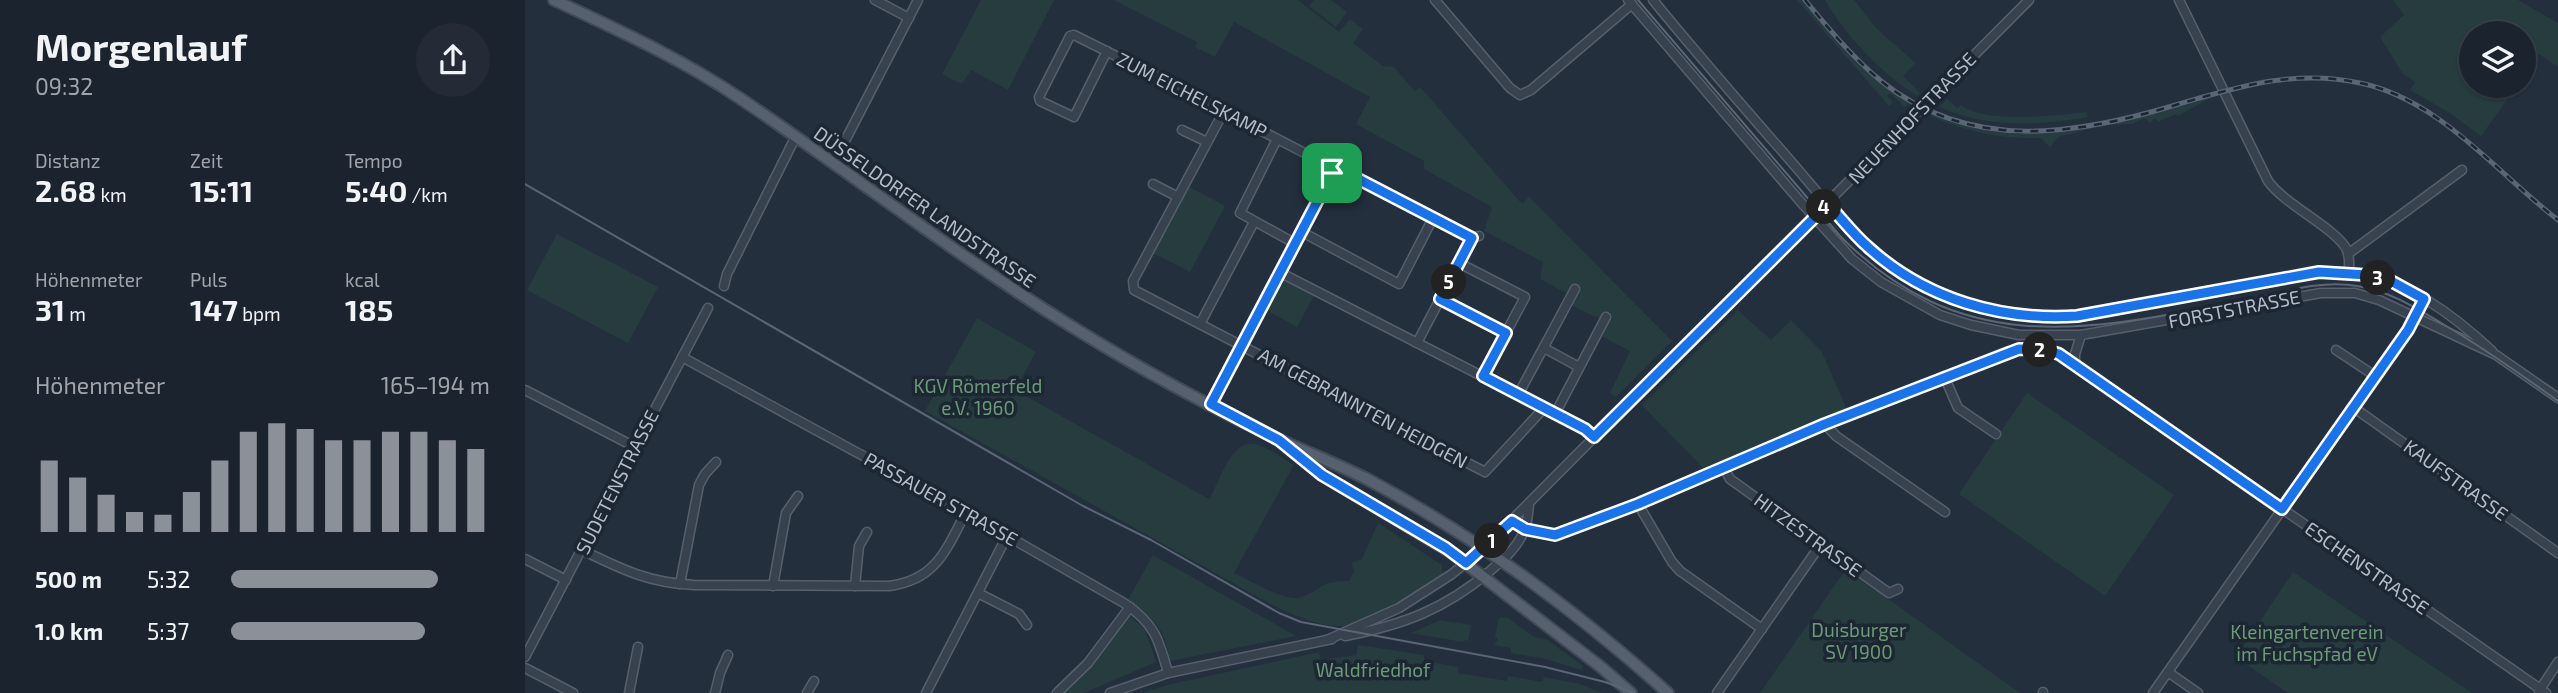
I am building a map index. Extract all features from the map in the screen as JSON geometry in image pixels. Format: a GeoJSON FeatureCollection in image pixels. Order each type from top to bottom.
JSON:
{"type":"FeatureCollection","features":[{"type":"Feature","properties":{"kind":"main road","name":"DÜSSELDORFER LANDSTRASSE"},"geometry":{"type":"LineString","coordinates":[[554,0],[662,51],[739,98],[1030,301],[1104,347],[1279,440],[1368,480],[1484,548],[1567,607],[1668,693]]}},
{"type":"Feature","properties":{"kind":"main road","name":"DÜSSELDORFER LANDSTRASSE"},"geometry":{"type":"LineString","coordinates":[[1279,440],[1322,475],[1446,548],[1631,693]]}},
{"type":"Feature","properties":{"kind":"street"},"geometry":{"type":"LineString","coordinates":[[875,0],[909,18]]}},
{"type":"Feature","properties":{"kind":"street"},"geometry":{"type":"LineString","coordinates":[[833,164],[918,0]]}},
{"type":"Feature","properties":{"kind":"street"},"geometry":{"type":"LineString","coordinates":[[1435,0],[1510,88],[1520,95],[1531,90],[1630,2]]}},
{"type":"Feature","properties":{"kind":"street","name":"FORSTSTRASSE"},"geometry":{"type":"LineString","coordinates":[[1653,0],[1866,246],[1888,265],[1920,285],[1952,299],[1981,308],[2048,318],[2077,316],[2319,272],[2349,272],[2391,281],[2424,299],[2469,331],[2496,355]]}},
{"type":"Feature","properties":{"kind":"street","name":"NEUENHOFSTRASSE"},"geometry":{"type":"LineString","coordinates":[[1327,640],[1399,608],[1484,548],[2029,0]]}},
{"type":"Feature","properties":{"kind":"street"},"geometry":{"type":"LineString","coordinates":[[2179,0],[2268,181],[2279,194],[2341,242],[2348,254],[2349,272]]}},
{"type":"Feature","properties":{"kind":"street","name":"FORSTSTRASSE"},"geometry":{"type":"LineString","coordinates":[[1630,2],[1852,259],[1881,282],[1940,315],[2019,335],[2050,337],[2081,335],[2331,292],[2355,293],[2379,300],[2496,355]]}},
{"type":"Feature","properties":{"kind":"street","name":"ZUM EICHELSKAMP"},"geometry":{"type":"LineString","coordinates":[[1107,51],[1074,117],[1039,101],[1071,35],[1107,51],[1224,111],[1331,169],[1337,168],[1475,237],[1417,342]]}},
{"type":"Feature","properties":{"kind":"street","name":"AM GEBRANNTEN HEIDGEN"},"geometry":{"type":"LineString","coordinates":[[1224,111],[1133,281],[1132,287],[1136,291],[1485,472],[1544,408]]}},
{"type":"Feature","properties":{"kind":"street"},"geometry":{"type":"LineString","coordinates":[[1182,130],[1207,142]]}},
{"type":"Feature","properties":{"kind":"street"},"geometry":{"type":"LineString","coordinates":[[724,286],[727,274],[795,138]]}},
{"type":"Feature","properties":{"kind":"street","name":"ZUM EICHELSKAMP"},"geometry":{"type":"LineString","coordinates":[[1254,222],[1240,213],[1240,210],[1277,139]]}},
{"type":"Feature","properties":{"kind":"street"},"geometry":{"type":"LineString","coordinates":[[1211,404],[1296,244],[1329,179],[1331,169]]}},
{"type":"Feature","properties":{"kind":"street"},"geometry":{"type":"LineString","coordinates":[[2348,254],[2462,170]]}},
{"type":"Feature","properties":{"kind":"street"},"geometry":{"type":"LineString","coordinates":[[1153,184],[1178,197]]}},
{"type":"Feature","properties":{"kind":"street"},"geometry":{"type":"LineString","coordinates":[[1302,232],[1399,284],[1433,218]]}},
{"type":"Feature","properties":{"kind":"street"},"geometry":{"type":"LineString","coordinates":[[1200,324],[1254,222],[1296,244]]}},
{"type":"Feature","properties":{"kind":"street"},"geometry":{"type":"LineString","coordinates":[[1459,263],[1525,297],[1483,376]]}},
{"type":"Feature","properties":{"kind":"street"},"geometry":{"type":"LineString","coordinates":[[1281,273],[1585,429],[1594,437]]}},
{"type":"Feature","properties":{"kind":"street"},"geometry":{"type":"LineString","coordinates":[[1518,395],[1575,289]]}},
{"type":"Feature","properties":{"kind":"street"},"geometry":{"type":"LineString","coordinates":[[1440,299],[1506,333]]}},
{"type":"Feature","properties":{"kind":"street"},"geometry":{"type":"LineString","coordinates":[[2153,693],[2408,330],[2424,299]]}},
{"type":"Feature","properties":{"kind":"street","name":"SUDETENSTRASSE"},"geometry":{"type":"LineString","coordinates":[[525,657],[708,308]]}},
{"type":"Feature","properties":{"kind":"street"},"geometry":{"type":"LineString","coordinates":[[1555,414],[1606,317]]}},
{"type":"Feature","properties":{"kind":"street"},"geometry":{"type":"LineString","coordinates":[[2075,364],[2081,335]]}},
{"type":"Feature","properties":{"kind":"street"},"geometry":{"type":"LineString","coordinates":[[1544,348],[1579,367]]}},
{"type":"Feature","properties":{"kind":"street"},"geometry":{"type":"LineString","coordinates":[[1512,521],[1525,529],[1555,535],[1638,504],[1944,376],[2019,349],[2047,350],[2075,364]]}},
{"type":"Feature","properties":{"kind":"street"},"geometry":{"type":"LineString","coordinates":[[2336,350],[2375,376]]}},
{"type":"Feature","properties":{"kind":"street"},"geometry":{"type":"LineString","coordinates":[[2496,355],[2558,398]]}},
{"type":"Feature","properties":{"kind":"street","name":"PASSAUER STRASSE"},"geometry":{"type":"LineString","coordinates":[[682,357],[966,512],[1130,607],[1154,629],[1168,673]]}},
{"type":"Feature","properties":{"kind":"street","name":"ESCHENSTRASSE"},"geometry":{"type":"LineString","coordinates":[[2075,364],[2541,692]]}},
{"type":"Feature","properties":{"kind":"street"},"geometry":{"type":"LineString","coordinates":[[1944,376],[1958,408],[1996,434]]}},
{"type":"Feature","properties":{"kind":"street"},"geometry":{"type":"LineString","coordinates":[[525,390],[635,447]]}},
{"type":"Feature","properties":{"kind":"street","name":"KAUFSTRASSE"},"geometry":{"type":"LineString","coordinates":[[2354,407],[2558,553]]}},
{"type":"Feature","properties":{"kind":"street"},"geometry":{"type":"LineString","coordinates":[[1825,424],[1836,436],[1945,512]]}},
{"type":"Feature","properties":{"kind":"street"},"geometry":{"type":"LineString","coordinates":[[680,584],[699,485],[716,462]]}},
{"type":"Feature","properties":{"kind":"street","name":"HITZESTRASSE"},"geometry":{"type":"LineString","coordinates":[[1724,468],[1730,480],[1889,593],[1899,589]]}},
{"type":"Feature","properties":{"kind":"street"},"geometry":{"type":"LineString","coordinates":[[773,586],[786,513],[798,496]]}},
{"type":"Feature","properties":{"kind":"street"},"geometry":{"type":"LineString","coordinates":[[1110,693],[1168,673],[1381,629],[1419,617],[1451,600],[1484,576],[1514,549],[1525,529],[1529,504]]}},
{"type":"Feature","properties":{"kind":"street"},"geometry":{"type":"LineString","coordinates":[[1638,504],[1680,571],[1762,629]]}},
{"type":"Feature","properties":{"kind":"street"},"geometry":{"type":"LineString","coordinates":[[582,550],[630,574],[649,580],[680,584],[889,586],[919,579],[931,570],[942,556],[966,512]]}},
{"type":"Feature","properties":{"kind":"street"},"geometry":{"type":"LineString","coordinates":[[855,586],[859,546],[867,532]]}},
{"type":"Feature","properties":{"kind":"street"},"geometry":{"type":"LineString","coordinates":[[926,693],[1007,536]]}},
{"type":"Feature","properties":{"kind":"street"},"geometry":{"type":"LineString","coordinates":[[1717,693],[1821,544]]}},
{"type":"Feature","properties":{"kind":"street"},"geometry":{"type":"LineString","coordinates":[[525,559],[566,580]]}},
{"type":"Feature","properties":{"kind":"street"},"geometry":{"type":"LineString","coordinates":[[978,593],[1019,614],[1027,625]]}},
{"type":"Feature","properties":{"kind":"street"},"geometry":{"type":"LineString","coordinates":[[1057,693],[1088,663],[1130,607]]}},
{"type":"Feature","properties":{"kind":"street"},"geometry":{"type":"LineString","coordinates":[[629,693],[638,647]]}},
{"type":"Feature","properties":{"kind":"street"},"geometry":{"type":"LineString","coordinates":[[715,693],[728,655]]}},
{"type":"Feature","properties":{"kind":"street"},"geometry":{"type":"LineString","coordinates":[[2541,692],[2558,663]]}},
{"type":"Feature","properties":{"kind":"street"},"geometry":{"type":"LineString","coordinates":[[525,668],[573,693]]}},
{"type":"Feature","properties":{"kind":"street"},"geometry":{"type":"LineString","coordinates":[[2168,672],[2198,693]]}},
{"type":"Feature","properties":{"kind":"street"},"geometry":{"type":"LineString","coordinates":[[807,693],[814,681]]}},
{"type":"Feature","properties":{"kind":"green space"},"geometry":{"type":"Polygon","coordinates":[[[981,0],[1054,0],[1008,90],[971,70],[962,84],[942,74],[981,0]]]}},
{"type":"Feature","properties":{"kind":"green space"},"geometry":{"type":"Polygon","coordinates":[[[1114,0],[1298,0],[1339,32],[1350,19],[1363,29],[1353,43],[1383,66],[1394,67],[1415,91],[1420,87],[1522,204],[1529,197],[1672,341],[1616,397],[1610,393],[1630,351],[1601,336],[1602,320],[1571,305],[1568,294],[1540,279],[1543,262],[1484,231],[1492,207],[1424,169],[1424,161],[1356,124],[1370,97],[1234,22],[1215,57],[1195,47],[1197,42],[1114,0]]]}},
{"type":"Feature","properties":{"kind":"green space"},"geometry":{"type":"Polygon","coordinates":[[[1314,0],[1331,0],[1347,12],[1336,27],[1309,6],[1314,0]]]}},
{"type":"Feature","properties":{"kind":"green space"},"geometry":{"type":"Polygon","coordinates":[[[1797,0],[1803,0],[1826,29],[1865,69],[1910,102],[1905,107],[1890,93],[1887,96],[1893,102],[1889,106],[1797,0]]]}},
{"type":"Feature","properties":{"kind":"green space"},"geometry":{"type":"Polygon","coordinates":[[[1825,0],[1854,0],[1876,28],[1915,63],[1903,76],[1920,93],[1917,96],[1890,76],[1866,53],[1844,28],[1825,0]]]}},
{"type":"Feature","properties":{"kind":"green space"},"geometry":{"type":"Polygon","coordinates":[[[2393,0],[2518,0],[2558,23],[2558,67],[2539,54],[2536,58],[2536,21],[2459,21],[2459,98],[2508,98],[2481,136],[2448,112],[2410,90],[2415,82],[2403,74],[2380,37],[2404,15],[2393,0]]]}},
{"type":"Feature","properties":{"kind":"green space"},"geometry":{"type":"Polygon","coordinates":[[[2214,96],[2178,116],[2176,114],[2158,122],[2155,118],[2150,123],[2145,118],[2132,124],[2105,125],[2058,137],[2050,147],[2041,138],[1984,133],[1930,116],[1933,113],[1955,122],[1998,132],[2039,133],[2120,121],[2214,96]]]}},
{"type":"Feature","properties":{"kind":"green space"},"geometry":{"type":"Polygon","coordinates":[[[1947,99],[1957,108],[1961,105],[1971,111],[1985,114],[2021,117],[2086,112],[2088,117],[2032,123],[1994,122],[1975,119],[1939,107],[1947,99]]]}},
{"type":"Feature","properties":{"kind":"green space"},"geometry":{"type":"Polygon","coordinates":[[[1188,186],[1225,206],[1190,272],[1153,253],[1188,186]]]}},
{"type":"Feature","properties":{"kind":"green space"},"geometry":{"type":"Polygon","coordinates":[[[557,234],[658,287],[628,343],[527,290],[557,234]]]}},
{"type":"Feature","properties":{"kind":"green space"},"geometry":{"type":"Polygon","coordinates":[[[1281,282],[1287,282],[1314,296],[1297,327],[1266,310],[1281,282]]]}},
{"type":"Feature","properties":{"kind":"green space"},"geometry":{"type":"Polygon","coordinates":[[[1738,310],[1771,340],[1791,320],[1822,352],[1847,410],[1703,468],[1642,405],[1738,310]]]}},
{"type":"Feature","properties":{"kind":"green space","name":"KGV Römerfeld e.V. 1960"},"geometry":{"type":"Polygon","coordinates":[[[977,318],[1036,352],[1015,390],[1209,499],[1233,455],[1247,444],[1265,448],[1294,465],[1234,573],[1278,594],[1295,598],[1327,584],[1349,581],[1354,572],[1352,563],[1362,559],[1378,523],[1442,565],[1442,574],[1381,612],[1347,626],[1317,623],[1269,603],[925,411],[977,318]]]}},
{"type":"Feature","properties":{"kind":"green space"},"geometry":{"type":"Polygon","coordinates":[[[2027,393],[2174,495],[2105,596],[1959,494],[2027,393]]]}},
{"type":"Feature","properties":{"kind":"green space"},"geometry":{"type":"Polygon","coordinates":[[[1153,555],[1296,636],[1170,661],[1165,640],[1157,625],[1128,600],[1153,555]]]}},
{"type":"Feature","properties":{"kind":"green space","name":"Duisburger SV 1900"},"geometry":{"type":"Polygon","coordinates":[[[1846,569],[2020,693],[1760,693],[1846,569]]]}},
{"type":"Feature","properties":{"kind":"green space","name":"Kleingartenverein im Fuchspfad eV"},"geometry":{"type":"Polygon","coordinates":[[[2293,572],[2472,693],[2288,693],[2236,657],[2293,572]]]}},
{"type":"Feature","properties":{"kind":"green space"},"geometry":{"type":"Polygon","coordinates":[[[1128,614],[1145,630],[1156,662],[1084,693],[1062,693],[1128,614]]]}},
{"type":"Feature","properties":{"kind":"green space"},"geometry":{"type":"Polygon","coordinates":[[[1499,617],[1508,618],[1534,637],[1546,639],[1583,666],[1581,670],[1546,659],[1511,653],[1511,648],[1494,645],[1498,639],[1495,636],[1499,617]]]}},
{"type":"Feature","properties":{"kind":"green space"},"geometry":{"type":"Polygon","coordinates":[[[1440,620],[1471,625],[1468,641],[1411,633],[1440,620]]]}},
{"type":"Feature","properties":{"kind":"green space","name":"Waldfriedhof"},"geometry":{"type":"Polygon","coordinates":[[[1358,645],[1424,655],[1424,661],[1458,667],[1458,673],[1507,681],[1508,676],[1542,682],[1544,677],[1580,684],[1602,693],[1143,693],[1167,685],[1319,652],[1321,660],[1356,655],[1358,645]]]}},
{"type":"Feature","properties":{"kind":"tram line"},"geometry":{"type":"LineString","coordinates":[[1638,0],[1841,237],[1887,276],[1934,303],[1982,319],[2030,326],[2080,326],[2186,312],[2299,288],[2328,284],[2357,286],[2381,292],[2415,308],[2476,345],[2558,401]]}},
{"type":"Feature","properties":{"kind":"tram line"},"geometry":{"type":"LineString","coordinates":[[525,184],[1083,506],[1151,540],[1279,613],[1301,622],[1545,667],[1605,682],[1634,693]]}},
{"type":"Feature","properties":{"kind":"railway"},"geometry":{"type":"LineString","coordinates":[[1805,0],[1851,53],[1881,81],[1915,104],[1951,119],[1988,128],[2025,131],[2102,124],[2224,91],[2291,79],[2336,79],[2360,83],[2389,92],[2441,121],[2558,220]]}},
{"type":"Feature","properties":{"kind":"route"},"geometry":{"type":"LineString","coordinates":[[1337,168],[1472,238],[1440,299],[1506,333],[1483,376],[1585,429],[1594,437],[1828,204],[1866,246],[1888,265],[1920,285],[1981,308],[2011,313],[2048,318],[2077,316],[2319,272],[2349,272],[2391,281],[2424,299],[2408,330],[2282,509],[2059,354],[2047,350],[2019,349],[2008,351],[1825,424],[1638,504],[1555,535],[1525,529],[1512,521],[1466,563],[1446,548],[1322,475],[1279,440],[1211,404],[1332,173],[1331,169],[1337,168]]}}]}
